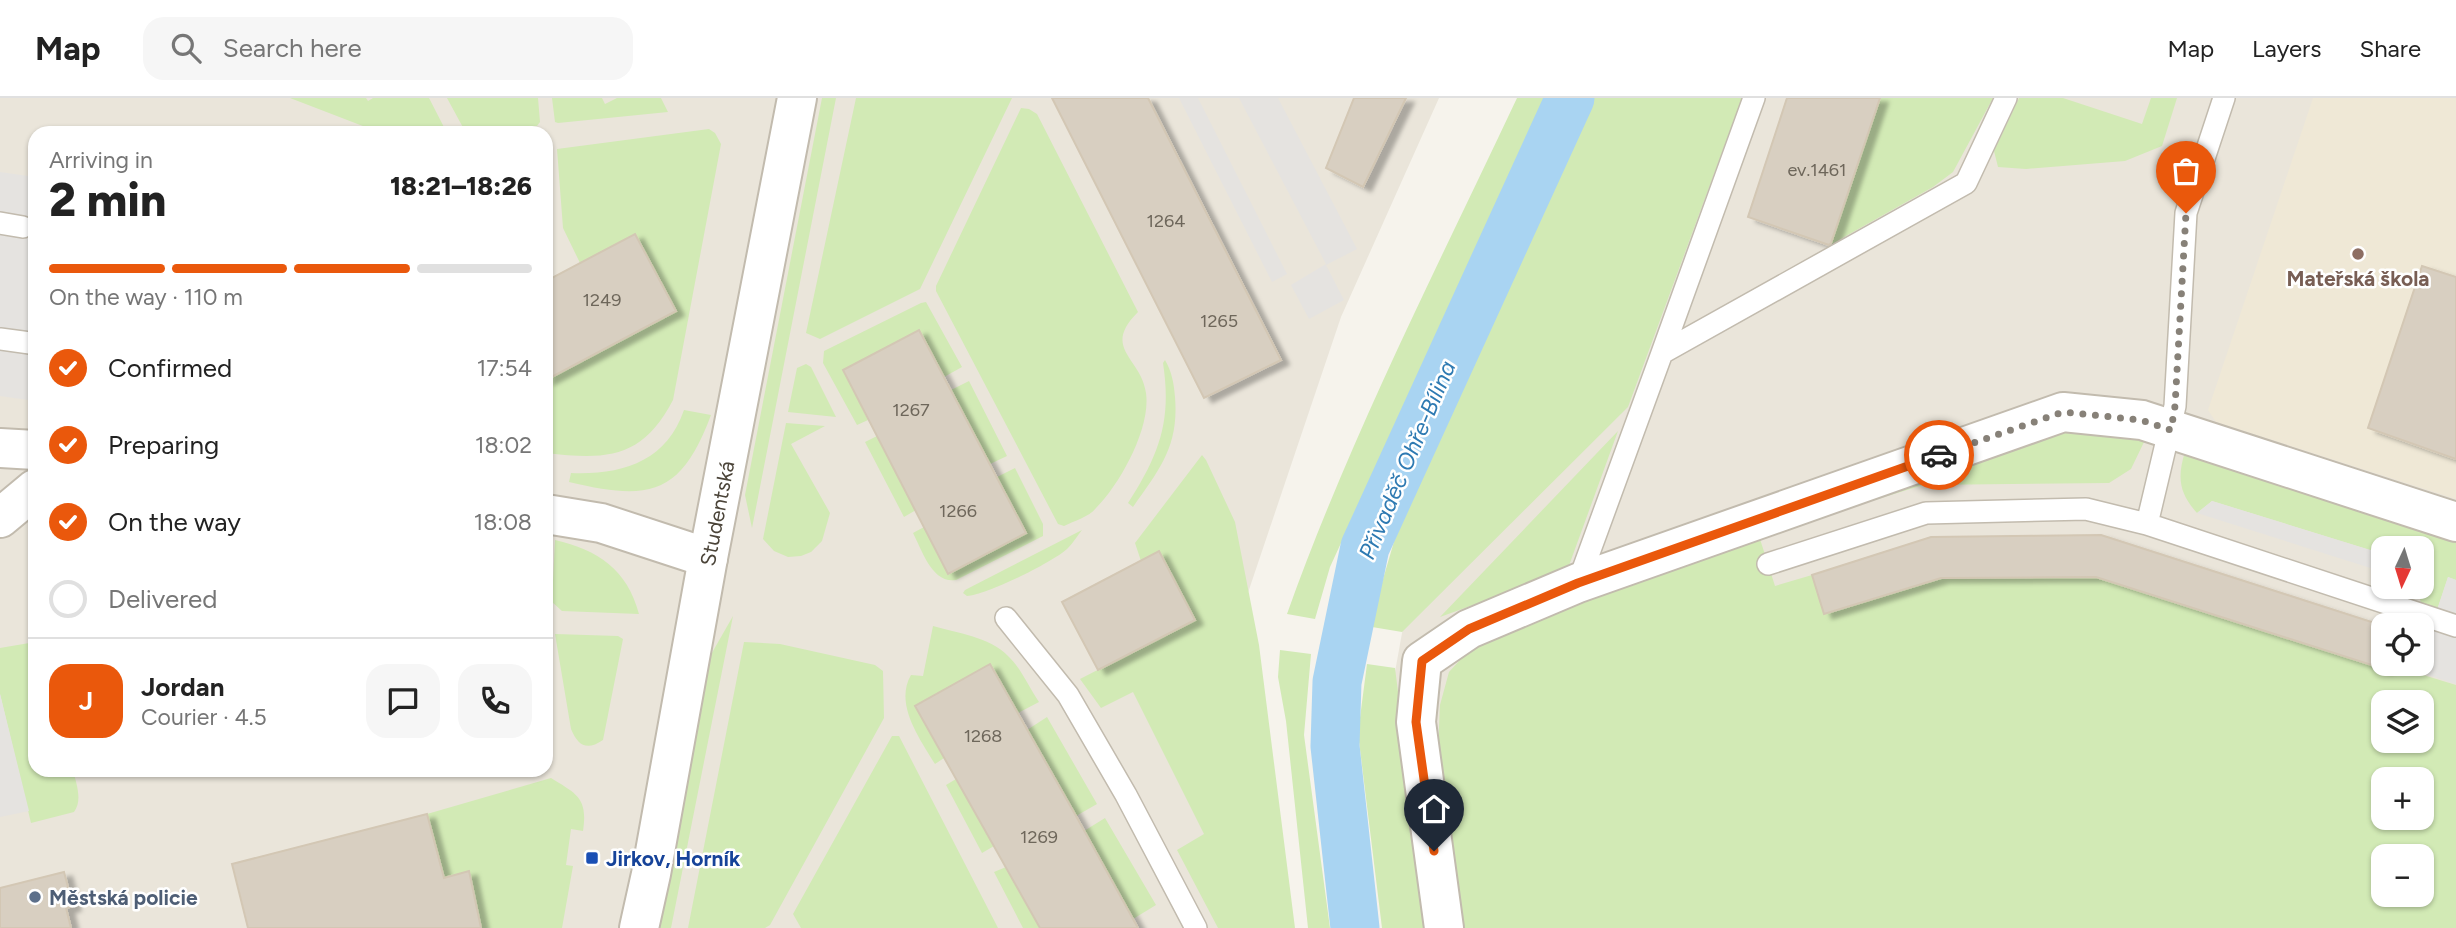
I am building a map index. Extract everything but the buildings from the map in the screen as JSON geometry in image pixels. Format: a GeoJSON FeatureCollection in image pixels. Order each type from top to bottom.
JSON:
{"type":"FeatureCollection","features":[{"type":"Feature","properties":{"kind":"street","name":"Studentská"},"geometry":{"type":"LineString","coordinates":[[639,928],[797,98]]}},
{"type":"Feature","properties":{"kind":"street"},"geometry":{"type":"LineString","coordinates":[[1444,928],[1416,722],[1422,661],[1469,629],[1578,583],[2063,412],[2141,420],[2456,522]]}},
{"type":"Feature","properties":{"kind":"street"},"geometry":{"type":"LineString","coordinates":[[0,449],[28,450]]}},
{"type":"Feature","properties":{"kind":"street"},"geometry":{"type":"LineString","coordinates":[[0,518],[28,495]]}},
{"type":"Feature","properties":{"kind":"street"},"geometry":{"type":"LineString","coordinates":[[553,515],[601,523],[708,558]]}},
{"type":"Feature","properties":{"kind":"lane"},"geometry":{"type":"LineString","coordinates":[[1578,583],[1754,98]]}},
{"type":"Feature","properties":{"kind":"lane"},"geometry":{"type":"LineString","coordinates":[[1662,353],[1966,183],[2006,98]]}},
{"type":"Feature","properties":{"kind":"lane"},"geometry":{"type":"LineString","coordinates":[[2147,524],[2175,406],[2186,213],[2224,98]]}},
{"type":"Feature","properties":{"kind":"lane"},"geometry":{"type":"LineString","coordinates":[[0,223],[23,228]]}},
{"type":"Feature","properties":{"kind":"lane"},"geometry":{"type":"LineString","coordinates":[[0,339],[28,343]]}},
{"type":"Feature","properties":{"kind":"lane"},"geometry":{"type":"LineString","coordinates":[[1768,564],[1926,513],[2086,509],[2147,524],[2456,626]]}},
{"type":"Feature","properties":{"kind":"lane"},"geometry":{"type":"LineString","coordinates":[[1006,618],[1068,695],[1126,794],[1196,928]]}},
{"type":"Feature","properties":{"kind":"shaded area"},"geometry":{"type":"Polygon","coordinates":[[[0,98],[1439,98],[1341,317],[1228,652],[1238,928],[0,928],[0,98]]]}},
{"type":"Feature","properties":{"kind":"shaded area"},"geometry":{"type":"Polygon","coordinates":[[[1179,98],[1198,98],[1287,274],[1272,282],[1179,98]]]}},
{"type":"Feature","properties":{"kind":"shaded area"},"geometry":{"type":"Polygon","coordinates":[[[1239,98],[1278,98],[1357,249],[1326,265],[1344,300],[1309,319],[1291,285],[1326,264],[1239,98]]]}},
{"type":"Feature","properties":{"kind":"shaded area"},"geometry":{"type":"Polygon","coordinates":[[[1616,98],[2456,98],[2456,928],[1393,928],[1393,683],[1406,611],[1616,98]]]}},
{"type":"Feature","properties":{"kind":"shaded area","name":"Mateřská škola"},"geometry":{"type":"Polygon","coordinates":[[[2313,98],[2456,98],[2456,499],[2216,422],[2208,410],[2313,98]]]}},
{"type":"Feature","properties":{"kind":"shaded area"},"geometry":{"type":"Polygon","coordinates":[[[0,172],[28,176],[28,400],[0,396],[0,172]]]}},
{"type":"Feature","properties":{"kind":"shaded area"},"geometry":{"type":"Polygon","coordinates":[[[2212,501],[2371,550],[2371,568],[2197,513],[2212,501]]]}},
{"type":"Feature","properties":{"kind":"shaded area"},"geometry":{"type":"Polygon","coordinates":[[[2448,577],[2456,580],[2456,684],[2431,676],[2434,676],[2434,613],[2400,613],[2404,600],[2437,610],[2448,577]]]}},
{"type":"Feature","properties":{"kind":"shaded area"},"geometry":{"type":"Polygon","coordinates":[[[0,694],[29,811],[0,817],[0,694]]]}},
{"type":"Feature","properties":{"kind":"green space"},"geometry":{"type":"Polygon","coordinates":[[[290,98],[366,98],[368,101],[373,98],[429,98],[443,126],[363,126],[290,98]]]}},
{"type":"Feature","properties":{"kind":"green space"},"geometry":{"type":"Polygon","coordinates":[[[447,98],[538,98],[540,122],[537,126],[462,126],[447,98]]]}},
{"type":"Feature","properties":{"kind":"green space"},"geometry":{"type":"Polygon","coordinates":[[[552,98],[602,98],[605,104],[617,98],[661,98],[668,112],[558,123],[555,122],[552,98]]]}},
{"type":"Feature","properties":{"kind":"green space"},"geometry":{"type":"Polygon","coordinates":[[[822,98],[836,98],[752,528],[745,495],[822,98]]]}},
{"type":"Feature","properties":{"kind":"green space"},"geometry":{"type":"Polygon","coordinates":[[[856,98],[1012,98],[920,289],[820,339],[806,333],[856,98]]]}},
{"type":"Feature","properties":{"kind":"green space"},"geometry":{"type":"Polygon","coordinates":[[[1517,98],[1545,98],[1330,567],[1315,619],[1287,614],[1366,418],[1517,98]]]}},
{"type":"Feature","properties":{"kind":"green space"},"geometry":{"type":"Polygon","coordinates":[[[1588,98],[1742,98],[1628,407],[1402,632],[1372,627],[1374,610],[1400,521],[1588,98]]]}},
{"type":"Feature","properties":{"kind":"green space"},"geometry":{"type":"Polygon","coordinates":[[[1880,98],[1993,98],[1953,172],[1933,187],[1830,245],[1880,98]]]}},
{"type":"Feature","properties":{"kind":"green space"},"geometry":{"type":"Polygon","coordinates":[[[2019,98],[2063,98],[2142,124],[2151,98],[2177,98],[2162,146],[2125,161],[2026,169],[1998,167],[1994,151],[2019,98]]]}},
{"type":"Feature","properties":{"kind":"green space"},"geometry":{"type":"Polygon","coordinates":[[[1021,108],[1037,114],[1138,312],[1123,335],[1123,344],[1143,381],[1146,393],[1144,422],[1139,438],[1124,470],[1105,498],[1089,514],[1064,526],[1058,524],[936,291],[936,286],[1021,108]]]}},
{"type":"Feature","properties":{"kind":"green space"},"geometry":{"type":"Polygon","coordinates":[[[709,129],[715,133],[721,144],[673,400],[649,434],[635,445],[605,455],[553,454],[553,376],[676,311],[580,263],[563,228],[557,149],[709,129]]]}},
{"type":"Feature","properties":{"kind":"green space"},"geometry":{"type":"Polygon","coordinates":[[[926,302],[962,367],[944,377],[919,330],[843,370],[868,420],[857,425],[823,363],[824,351],[926,302]]]}},
{"type":"Feature","properties":{"kind":"green space"},"geometry":{"type":"Polygon","coordinates":[[[1165,360],[1174,387],[1174,430],[1166,456],[1133,507],[1128,503],[1155,453],[1164,420],[1165,360]]]}},
{"type":"Feature","properties":{"kind":"green space"},"geometry":{"type":"Polygon","coordinates":[[[806,364],[811,367],[836,417],[788,412],[797,368],[806,364]]]}},
{"type":"Feature","properties":{"kind":"green space"},"geometry":{"type":"Polygon","coordinates":[[[969,381],[1007,456],[990,464],[951,390],[969,381]]]}},
{"type":"Feature","properties":{"kind":"green space"},"geometry":{"type":"Polygon","coordinates":[[[684,410],[711,415],[700,442],[674,477],[659,486],[641,491],[597,488],[569,482],[571,473],[608,471],[640,462],[666,442],[684,410]]]}},
{"type":"Feature","properties":{"kind":"green space"},"geometry":{"type":"Polygon","coordinates":[[[786,423],[825,426],[791,444],[830,513],[822,541],[811,552],[788,557],[774,551],[763,539],[786,423]]]}},
{"type":"Feature","properties":{"kind":"green space"},"geometry":{"type":"Polygon","coordinates":[[[2094,430],[2145,440],[2131,469],[2109,483],[1923,485],[1759,536],[1775,586],[1812,575],[1825,614],[1938,578],[2096,577],[2371,664],[2371,676],[2427,676],[2456,685],[2456,928],[1460,928],[1438,750],[1440,705],[1449,672],[1480,638],[2010,444],[2052,432],[2094,430]]]}},
{"type":"Feature","properties":{"kind":"green space"},"geometry":{"type":"Polygon","coordinates":[[[1618,431],[1567,571],[1440,617],[1618,431]]]}},
{"type":"Feature","properties":{"kind":"green space"},"geometry":{"type":"Polygon","coordinates":[[[877,436],[916,510],[904,517],[865,442],[877,436]]]}},
{"type":"Feature","properties":{"kind":"green space"},"geometry":{"type":"Polygon","coordinates":[[[2185,452],[2456,538],[2456,580],[2448,577],[2437,610],[2422,606],[2420,599],[2434,599],[2434,536],[2371,536],[2371,550],[2212,501],[2197,513],[2183,492],[2181,469],[2185,452]]]}},
{"type":"Feature","properties":{"kind":"green space"},"geometry":{"type":"Polygon","coordinates":[[[1202,455],[1235,522],[1259,645],[1295,928],[1218,928],[1177,850],[1204,834],[1133,692],[1101,708],[1080,679],[1195,620],[1159,552],[1141,561],[1135,543],[1202,455]]]}},
{"type":"Feature","properties":{"kind":"green space"},"geometry":{"type":"Polygon","coordinates":[[[1015,468],[1043,524],[1043,536],[956,580],[940,577],[924,556],[913,533],[924,527],[1026,532],[997,477],[1015,468]]]}},
{"type":"Feature","properties":{"kind":"green space"},"geometry":{"type":"Polygon","coordinates":[[[1082,530],[1068,548],[1035,569],[989,590],[967,596],[963,593],[965,590],[1082,530]]]}},
{"type":"Feature","properties":{"kind":"green space"},"geometry":{"type":"Polygon","coordinates":[[[555,540],[585,549],[618,573],[634,598],[639,614],[562,611],[553,603],[555,540]]]}},
{"type":"Feature","properties":{"kind":"green space"},"geometry":{"type":"Polygon","coordinates":[[[733,616],[671,928],[655,928],[709,658],[733,616]]]}},
{"type":"Feature","properties":{"kind":"green space"},"geometry":{"type":"Polygon","coordinates":[[[933,626],[973,636],[1001,650],[1017,666],[1039,702],[1018,713],[990,664],[916,706],[944,758],[935,764],[911,721],[905,698],[911,675],[923,676],[933,626]]]}},
{"type":"Feature","properties":{"kind":"green space"},"geometry":{"type":"Polygon","coordinates":[[[555,634],[618,636],[623,639],[603,740],[592,745],[580,743],[571,729],[555,634]]]}},
{"type":"Feature","properties":{"kind":"green space"},"geometry":{"type":"Polygon","coordinates":[[[744,642],[780,644],[875,665],[883,671],[884,718],[770,925],[765,928],[688,928],[744,642]]]}},
{"type":"Feature","properties":{"kind":"green space"},"geometry":{"type":"Polygon","coordinates":[[[28,643],[28,777],[75,777],[78,802],[74,812],[31,823],[0,694],[0,648],[28,643]]]}},
{"type":"Feature","properties":{"kind":"green space"},"geometry":{"type":"Polygon","coordinates":[[[1280,650],[1311,654],[1304,735],[1330,928],[1308,928],[1286,721],[1278,677],[1280,650]]]}},
{"type":"Feature","properties":{"kind":"green space"},"geometry":{"type":"Polygon","coordinates":[[[1367,664],[1395,668],[1428,928],[1382,928],[1358,733],[1367,664]]]}},
{"type":"Feature","properties":{"kind":"green space"},"geometry":{"type":"Polygon","coordinates":[[[1047,717],[1097,804],[1076,816],[1027,730],[1047,717]]]}},
{"type":"Feature","properties":{"kind":"green space"},"geometry":{"type":"Polygon","coordinates":[[[892,736],[899,736],[998,928],[801,928],[793,914],[892,736]]]}},
{"type":"Feature","properties":{"kind":"green space"},"geometry":{"type":"Polygon","coordinates":[[[551,778],[579,798],[584,811],[583,831],[571,829],[566,865],[573,866],[562,928],[481,928],[469,871],[444,878],[427,814],[551,778]]]}},
{"type":"Feature","properties":{"kind":"green space"},"geometry":{"type":"Polygon","coordinates":[[[956,779],[994,846],[982,853],[946,785],[956,779]]]}},
{"type":"Feature","properties":{"kind":"green space"},"geometry":{"type":"Polygon","coordinates":[[[1105,818],[1156,905],[1133,919],[1084,831],[1105,818]]]}},
{"type":"Feature","properties":{"kind":"green space"},"geometry":{"type":"Polygon","coordinates":[[[1006,867],[1040,928],[1023,928],[994,872],[1006,867]]]}},
{"type":"Feature","properties":{"kind":"waterway","name":"Přivaděč Ohře-Bílina"},"geometry":{"type":"LineString","coordinates":[[1355,928],[1335,746],[1337,682],[1365,547],[1570,98]]}},
{"type":"Feature","properties":{"kind":"way so far"},"geometry":{"type":"LineString","coordinates":[[1939,455],[2063,412],[2141,420],[2171,430],[2175,406],[2186,213]]}},
{"type":"Feature","properties":{"kind":"place","name":"Mateřská škola"},"geometry":{"type":"Point","coordinates":[2358,254]}},
{"type":"Feature","properties":{"kind":"place","name":"Jirkov, Horník"},"geometry":{"type":"Point","coordinates":[592,858]}},
{"type":"Feature","properties":{"kind":"place","name":"Městská policie"},"geometry":{"type":"Point","coordinates":[35,897]}},
{"type":"Feature","properties":{"kind":"route"},"geometry":{"type":"LineString","coordinates":[[1434,851],[1416,722],[1422,661],[1469,629],[1578,583],[1939,455]]}}]}
